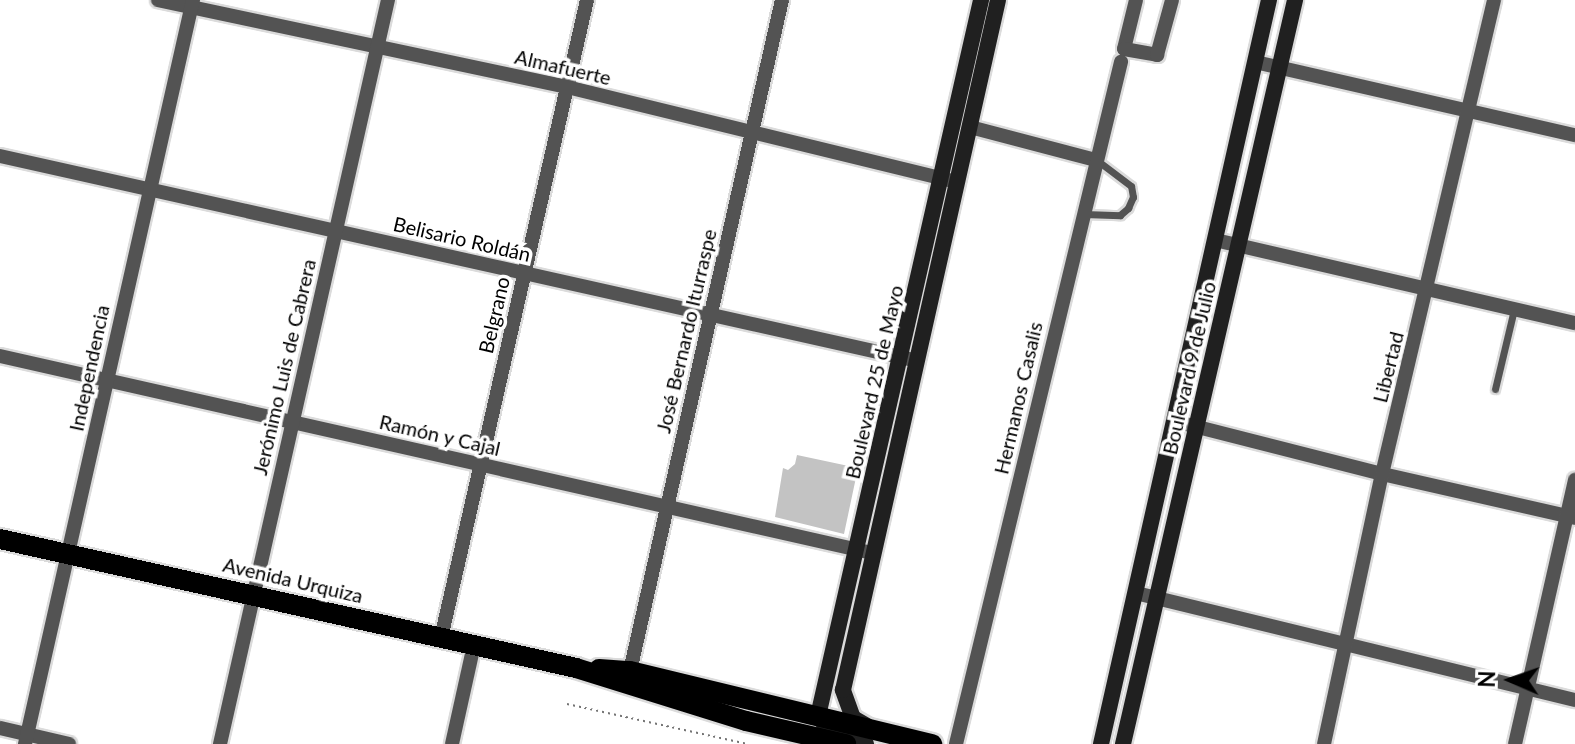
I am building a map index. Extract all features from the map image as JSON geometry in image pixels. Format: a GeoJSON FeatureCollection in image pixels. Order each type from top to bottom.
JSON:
{"type":"FeatureCollection","features":[{"type":"Feature","properties":{"kind":"main road","name":"Boulevard 25 de Mayo"},"geometry":{"type":"LineString","coordinates":[[818,716],[864,552],[908,359],[948,180],[981,0]]}},
{"type":"Feature","properties":{"kind":"main road","name":"Boulevard 25 de Mayo"},"geometry":{"type":"LineString","coordinates":[[948,180],[970,127],[998,0]]}},
{"type":"Feature","properties":{"kind":"main road","name":"Boulevard 9 de Julio"},"geometry":{"type":"LineString","coordinates":[[1101,744],[1269,0]]}},
{"type":"Feature","properties":{"kind":"main road","name":"Boulevard 9 de Julio"},"geometry":{"type":"LineString","coordinates":[[1123,744],[1295,0]]}},
{"type":"Feature","properties":{"kind":"main road","name":"Avenida Urquiza"},"geometry":{"type":"LineString","coordinates":[[0,539],[576,668],[746,721],[846,744]]}},
{"type":"Feature","properties":{"kind":"main road","name":"Boulevard 25 de Mayo"},"geometry":{"type":"LineString","coordinates":[[864,552],[843,690],[853,718],[870,737]]}},
{"type":"Feature","properties":{"kind":"main road","name":"Avenida Urquiza"},"geometry":{"type":"LineString","coordinates":[[576,668],[630,671],[818,716],[870,737],[932,744]]}},
{"type":"Feature","properties":{"kind":"street","name":"Almafuerte"},"geometry":{"type":"LineString","coordinates":[[158,0],[192,4],[567,87],[948,180]]}},
{"type":"Feature","properties":{"kind":"street","name":"Jerónimo Luis de Cabrera"},"geometry":{"type":"LineString","coordinates":[[220,744],[388,0]]}},
{"type":"Feature","properties":{"kind":"street","name":"Belgrano"},"geometry":{"type":"LineString","coordinates":[[441,638],[587,0]]}},
{"type":"Feature","properties":{"kind":"street","name":"José Bernardo Iturraspe"},"geometry":{"type":"LineString","coordinates":[[630,671],[782,0]]}},
{"type":"Feature","properties":{"kind":"street","name":"Hermanos Casalis"},"geometry":{"type":"LineString","coordinates":[[956,744],[1136,0]]}},
{"type":"Feature","properties":{"kind":"street"},"geometry":{"type":"LineString","coordinates":[[1123,55],[1157,55],[1172,0]]}},
{"type":"Feature","properties":{"kind":"street","name":"Libertad"},"geometry":{"type":"LineString","coordinates":[[1324,744],[1382,474],[1494,0]]}},
{"type":"Feature","properties":{"kind":"street","name":"Independencia"},"geometry":{"type":"LineString","coordinates":[[26,739],[192,4]]}},
{"type":"Feature","properties":{"kind":"street"},"geometry":{"type":"LineString","coordinates":[[1255,62],[1575,135]]}},
{"type":"Feature","properties":{"kind":"street"},"geometry":{"type":"LineString","coordinates":[[970,127],[1096,160]]}},
{"type":"Feature","properties":{"kind":"street","name":"Belisario Roldán"},"geometry":{"type":"LineString","coordinates":[[0,156],[908,359]]}},
{"type":"Feature","properties":{"kind":"street"},"geometry":{"type":"LineString","coordinates":[[1215,240],[1575,323]]}},
{"type":"Feature","properties":{"kind":"street","name":"Ramón y Cajal"},"geometry":{"type":"LineString","coordinates":[[0,356],[864,552]]}},
{"type":"Feature","properties":{"kind":"street"},"geometry":{"type":"LineString","coordinates":[[1174,421],[1382,474],[1571,517]]}},
{"type":"Feature","properties":{"kind":"street"},"geometry":{"type":"LineString","coordinates":[[1515,744],[1571,517],[1575,480]]}},
{"type":"Feature","properties":{"kind":"street"},"geometry":{"type":"LineString","coordinates":[[1136,593],[1575,700]]}},
{"type":"Feature","properties":{"kind":"street"},"geometry":{"type":"LineString","coordinates":[[452,744],[474,645]]}},
{"type":"Feature","properties":{"kind":"street"},"geometry":{"type":"LineString","coordinates":[[0,728],[26,739],[69,744]]}},
{"type":"Feature","properties":{"kind":"lane"},"geometry":{"type":"LineString","coordinates":[[1083,214],[1120,215],[1133,197],[1131,186],[1096,160]]}},
{"type":"Feature","properties":{"kind":"lane"},"geometry":{"type":"LineString","coordinates":[[1495,389],[1514,309]]}},
{"type":"Feature","properties":{"kind":"path"},"geometry":{"type":"LineString","coordinates":[[567,704],[748,744]]}},
{"type":"Feature","properties":{"kind":"building"},"geometry":{"type":"Polygon","coordinates":[[[797,455],[858,468],[844,534],[775,517],[783,468],[788,470],[795,464],[797,455]]]}}]}
